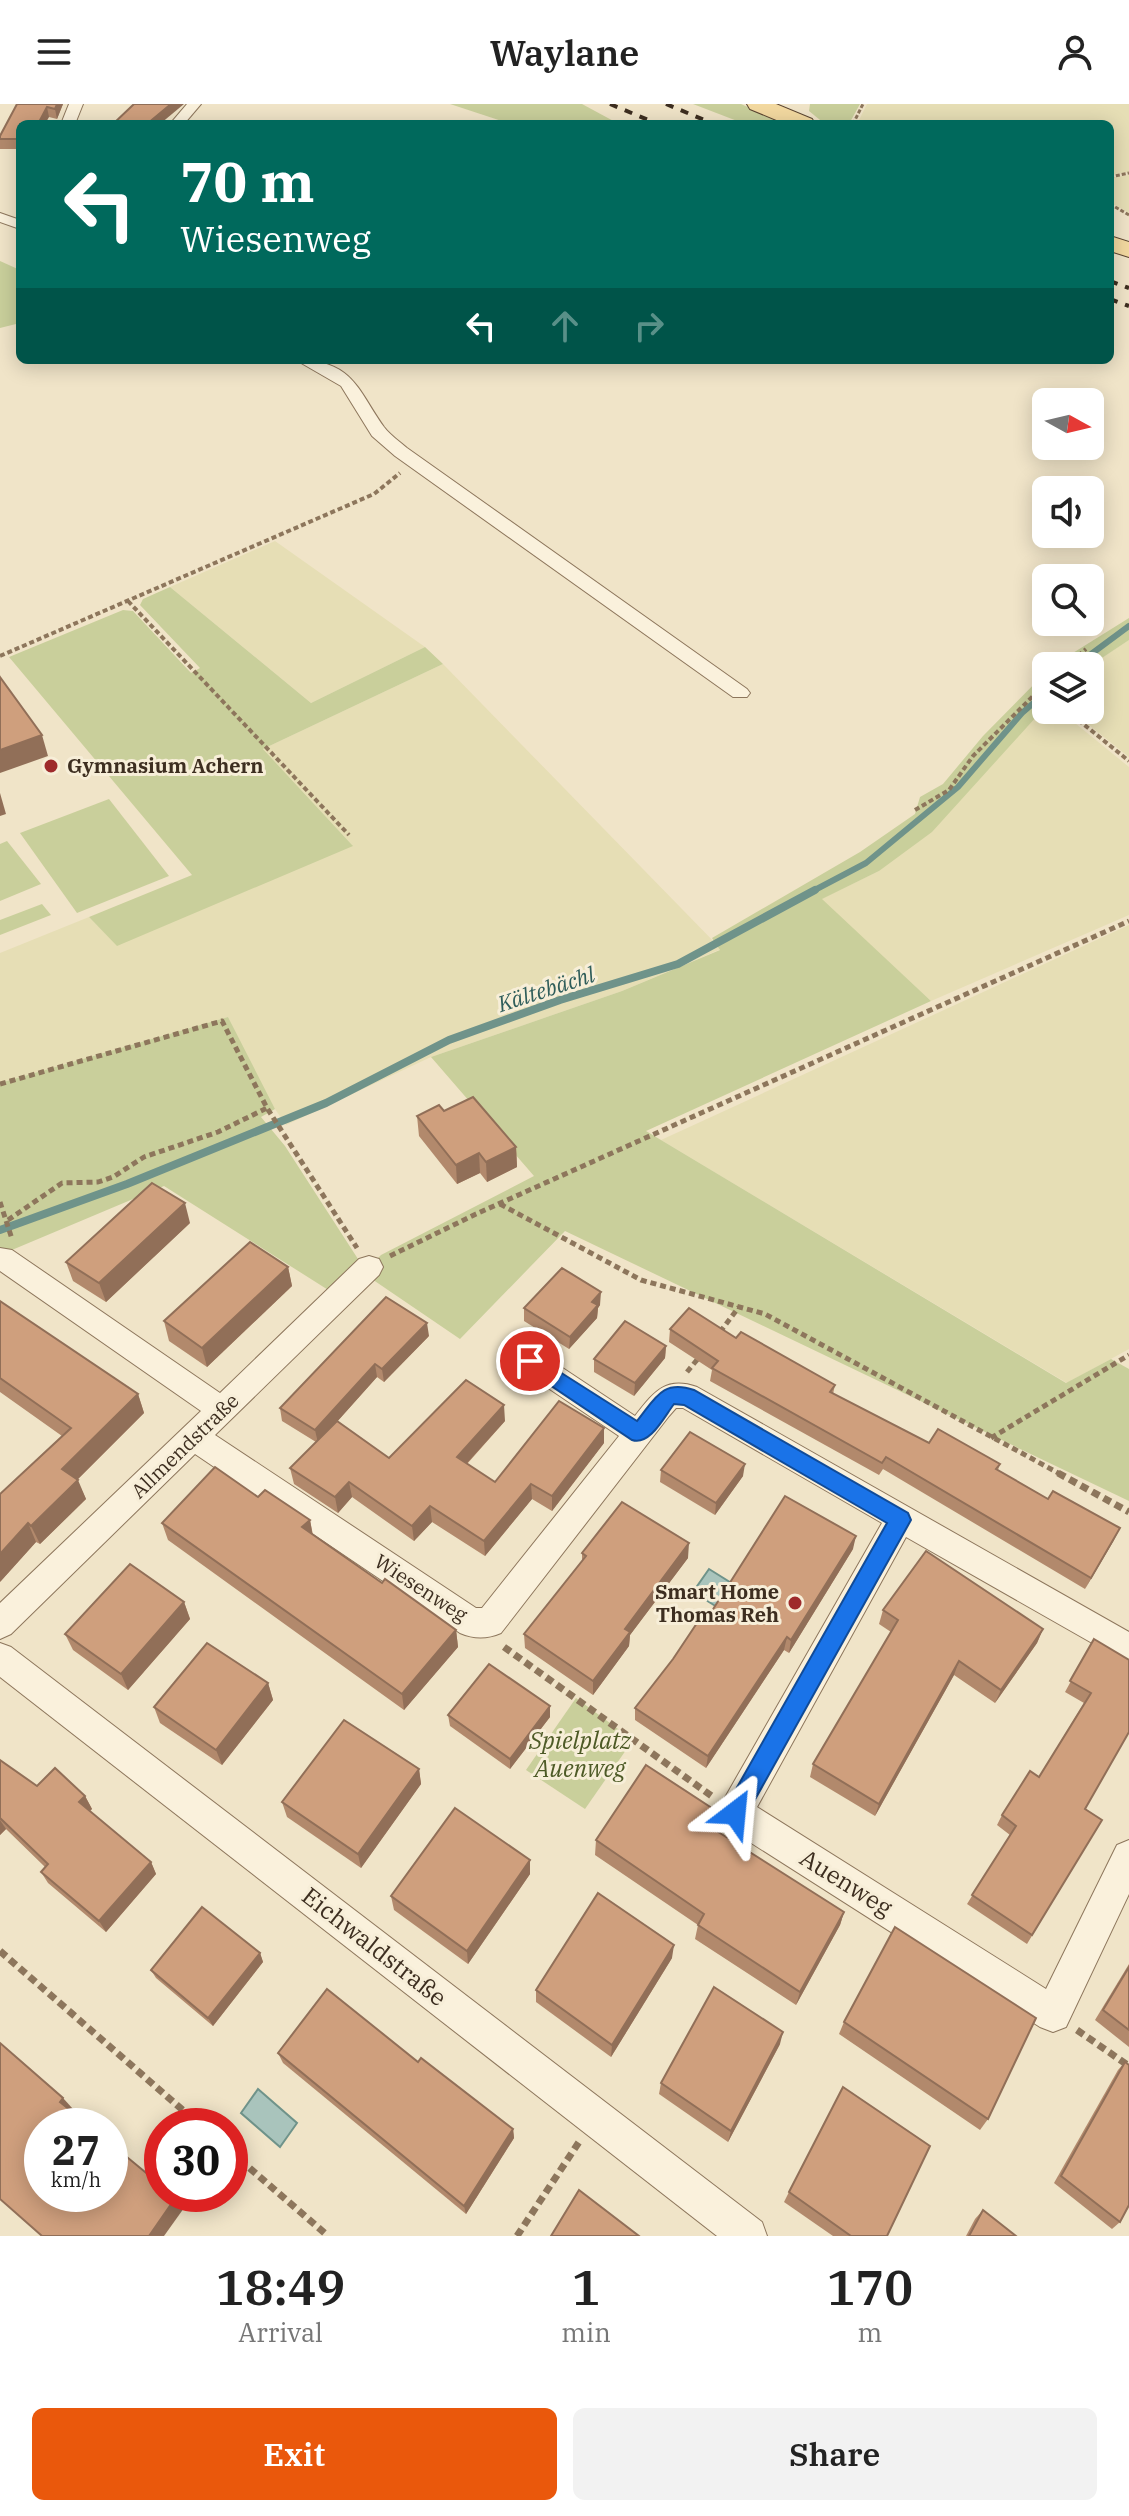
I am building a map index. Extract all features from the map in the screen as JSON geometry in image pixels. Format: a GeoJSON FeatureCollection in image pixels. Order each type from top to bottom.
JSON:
{"type":"FeatureCollection","features":[{"type":"Feature","properties":{"kind":"main road"},"geometry":{"type":"LineString","coordinates":[[764,106],[792,104]]}},
{"type":"Feature","properties":{"kind":"main road"},"geometry":{"type":"LineString","coordinates":[[803,104],[808,116],[814,120]]}},
{"type":"Feature","properties":{"kind":"main road"},"geometry":{"type":"LineString","coordinates":[[764,106],[795,120]]}},
{"type":"Feature","properties":{"kind":"street"},"geometry":{"type":"LineString","coordinates":[[180,120],[194,104]]}},
{"type":"Feature","properties":{"kind":"street"},"geometry":{"type":"LineString","coordinates":[[312,364],[347,382],[378,432],[401,452],[740,693]]}},
{"type":"Feature","properties":{"kind":"street"},"geometry":{"type":"LineString","coordinates":[[8,1251],[223,1411]]}},
{"type":"Feature","properties":{"kind":"street","name":"Allmendstraße"},"geometry":{"type":"LineString","coordinates":[[0,1624],[369,1267]]}},
{"type":"Feature","properties":{"kind":"street"},"geometry":{"type":"LineString","coordinates":[[530,1361],[639,1434]]}},
{"type":"Feature","properties":{"kind":"street"},"geometry":{"type":"LineString","coordinates":[[669,1395],[687,1396],[1129,1649]]}},
{"type":"Feature","properties":{"kind":"street","name":"Wiesenweg"},"geometry":{"type":"LineString","coordinates":[[194,1437],[471,1623],[490,1623],[669,1395]]}},
{"type":"Feature","properties":{"kind":"street"},"geometry":{"type":"LineString","coordinates":[[735,1813],[900,1520]]}},
{"type":"Feature","properties":{"kind":"street","name":"Eichwaldstraße"},"geometry":{"type":"LineString","coordinates":[[0,1658],[748,2236]]}},
{"type":"Feature","properties":{"kind":"street","name":"Auenweg"},"geometry":{"type":"LineString","coordinates":[[735,1813],[1053,2014]]}},
{"type":"Feature","properties":{"kind":"street"},"geometry":{"type":"LineString","coordinates":[[1053,2014],[1129,1857]]}},
{"type":"Feature","properties":{"kind":"path"},"geometry":{"type":"LineString","coordinates":[[0,656],[374,494],[404,470]]}},
{"type":"Feature","properties":{"kind":"path"},"geometry":{"type":"LineString","coordinates":[[128,601],[349,835]]}},
{"type":"Feature","properties":{"kind":"path"},"geometry":{"type":"LineString","coordinates":[[1082,652],[1086,649]]}},
{"type":"Feature","properties":{"kind":"path"},"geometry":{"type":"LineString","coordinates":[[915,810],[949,790],[973,756],[1032,696]]}},
{"type":"Feature","properties":{"kind":"path"},"geometry":{"type":"LineString","coordinates":[[1083,724],[1129,761]]}},
{"type":"Feature","properties":{"kind":"path"},"geometry":{"type":"LineString","coordinates":[[0,1084],[222,1021],[272,1118],[369,1267],[500,1203],[1129,921]]}},
{"type":"Feature","properties":{"kind":"path"},"geometry":{"type":"LineString","coordinates":[[8,1220],[62,1183],[98,1182],[113,1177],[144,1157],[218,1132],[267,1108]]}},
{"type":"Feature","properties":{"kind":"path"},"geometry":{"type":"LineString","coordinates":[[0,1202],[8,1220],[8,1251]]}},
{"type":"Feature","properties":{"kind":"path"},"geometry":{"type":"LineString","coordinates":[[500,1203],[641,1280],[765,1314],[1129,1512]]}},
{"type":"Feature","properties":{"kind":"path"},"geometry":{"type":"LineString","coordinates":[[713,1340],[739,1307]]}},
{"type":"Feature","properties":{"kind":"path"},"geometry":{"type":"LineString","coordinates":[[669,1395],[704,1351]]}},
{"type":"Feature","properties":{"kind":"path"},"geometry":{"type":"LineString","coordinates":[[991,1438],[1129,1355]]}},
{"type":"Feature","properties":{"kind":"path"},"geometry":{"type":"LineString","coordinates":[[471,1623],[735,1813]]}},
{"type":"Feature","properties":{"kind":"path"},"geometry":{"type":"LineString","coordinates":[[0,1951],[180,2108]]}},
{"type":"Feature","properties":{"kind":"path"},"geometry":{"type":"LineString","coordinates":[[1053,2014],[1129,2066]]}},
{"type":"Feature","properties":{"kind":"path"},"geometry":{"type":"LineString","coordinates":[[517,2236],[595,2118]]}},
{"type":"Feature","properties":{"kind":"path"},"geometry":{"type":"LineString","coordinates":[[248,2167],[328,2236]]}},
{"type":"Feature","properties":{"kind":"shaded area"},"geometry":{"type":"Polygon","coordinates":[[[867,104],[1129,104],[1129,172],[1114,174],[1114,120],[859,120],[867,104]]]}},
{"type":"Feature","properties":{"kind":"shaded area"},"geometry":{"type":"Polygon","coordinates":[[[1129,175],[1129,213],[1114,204],[1114,177],[1129,175]]]}},
{"type":"Feature","properties":{"kind":"shaded area"},"geometry":{"type":"Polygon","coordinates":[[[275,541],[425,647],[311,703],[170,587],[275,541]]]}},
{"type":"Feature","properties":{"kind":"shaded area"},"geometry":{"type":"Polygon","coordinates":[[[1129,640],[1129,757],[1088,724],[1104,724],[1104,657],[1129,640]]]}},
{"type":"Feature","properties":{"kind":"shaded area"},"geometry":{"type":"Polygon","coordinates":[[[443,664],[721,949],[622,991],[431,1057],[286,1125],[266,1096],[228,1017],[0,1083],[0,953],[89,917],[117,945],[352,845],[263,749],[443,664]]]}},
{"type":"Feature","properties":{"kind":"shaded area"},"geometry":{"type":"Polygon","coordinates":[[[1032,720],[1032,724],[1076,724],[1129,767],[1129,915],[931,1001],[821,899],[879,871],[1032,720]]]}},
{"type":"Feature","properties":{"kind":"shaded area"},"geometry":{"type":"Polygon","coordinates":[[[1129,925],[1129,1349],[1067,1383],[661,1140],[1129,925]]]}},
{"type":"Feature","properties":{"kind":"green space"},"geometry":{"type":"Polygon","coordinates":[[[450,104],[582,104],[612,120],[499,120],[450,104]]]}},
{"type":"Feature","properties":{"kind":"green space"},"geometry":{"type":"Polygon","coordinates":[[[693,104],[741,104],[777,120],[735,120],[693,104]]]}},
{"type":"Feature","properties":{"kind":"green space"},"geometry":{"type":"Polygon","coordinates":[[[810,104],[860,104],[851,120],[820,120],[809,111],[810,104]]]}},
{"type":"Feature","properties":{"kind":"green space"},"geometry":{"type":"Polygon","coordinates":[[[0,261],[16,268],[16,324],[0,328],[0,261]]]}},
{"type":"Feature","properties":{"kind":"green space"},"geometry":{"type":"Polygon","coordinates":[[[170,587],[311,703],[425,647],[443,664],[263,749],[353,846],[117,946],[89,917],[192,875],[9,657],[123,610],[133,611],[191,673],[200,668],[140,605],[143,599],[170,587]]]}},
{"type":"Feature","properties":{"kind":"green space"},"geometry":{"type":"Polygon","coordinates":[[[1129,618],[1129,640],[1104,657],[1104,652],[1074,652],[1104,636],[1129,618]]]}},
{"type":"Feature","properties":{"kind":"green space"},"geometry":{"type":"Polygon","coordinates":[[[1032,686],[1032,721],[932,832],[879,871],[822,899],[931,1001],[646,1131],[1066,1383],[1111,1359],[1129,1369],[1129,1501],[565,1231],[460,1339],[363,1273],[381,1255],[534,1176],[431,1057],[622,991],[720,950],[712,938],[860,852],[915,814],[920,797],[943,784],[983,736],[1032,686]]]}},
{"type":"Feature","properties":{"kind":"green space"},"geometry":{"type":"Polygon","coordinates":[[[109,799],[169,876],[77,913],[20,833],[109,799]]]}},
{"type":"Feature","properties":{"kind":"green space"},"geometry":{"type":"Polygon","coordinates":[[[7,841],[41,884],[0,901],[0,844],[7,841]]]}},
{"type":"Feature","properties":{"kind":"green space"},"geometry":{"type":"Polygon","coordinates":[[[42,904],[51,915],[0,935],[0,920],[42,904]]]}},
{"type":"Feature","properties":{"kind":"green space"},"geometry":{"type":"Polygon","coordinates":[[[228,1017],[275,1109],[261,1117],[285,1146],[358,1259],[359,1268],[333,1293],[164,1186],[0,1255],[0,1083],[228,1017]]]}},
{"type":"Feature","properties":{"kind":"green space","name":"Spielplatz Auenweg"},"geometry":{"type":"Polygon","coordinates":[[[576,1698],[633,1740],[585,1809],[526,1770],[576,1698]]]}},
{"type":"Feature","properties":{"kind":"water"},"geometry":{"type":"Polygon","coordinates":[[[709,1569],[733,1584],[717,1607],[693,1592],[709,1569]]]}},
{"type":"Feature","properties":{"kind":"water"},"geometry":{"type":"Polygon","coordinates":[[[258,2089],[297,2123],[280,2147],[248,2119],[248,2108],[245,2108],[258,2089]]]}},
{"type":"Feature","properties":{"kind":"building"},"geometry":{"type":"Polygon","coordinates":[[[17,104],[57,104],[55,109],[47,107],[40,120],[16,120],[16,139],[0,139],[17,104]]]}},
{"type":"Feature","properties":{"kind":"building"},"geometry":{"type":"Polygon","coordinates":[[[134,104],[171,104],[152,120],[117,120],[134,104]]]}},
{"type":"Feature","properties":{"kind":"building"},"geometry":{"type":"Polygon","coordinates":[[[0,677],[42,735],[0,750],[0,677]]]}},
{"type":"Feature","properties":{"kind":"building"},"geometry":{"type":"Polygon","coordinates":[[[473,1097],[516,1147],[486,1162],[479,1153],[456,1165],[417,1116],[439,1105],[444,1111],[473,1097]]]}},
{"type":"Feature","properties":{"kind":"building"},"geometry":{"type":"Polygon","coordinates":[[[152,1183],[185,1203],[99,1283],[66,1262],[152,1183]]]}},
{"type":"Feature","properties":{"kind":"building"},"geometry":{"type":"Polygon","coordinates":[[[250,1242],[288,1267],[202,1348],[164,1321],[250,1242]]]}},
{"type":"Feature","properties":{"kind":"building"},"geometry":{"type":"Polygon","coordinates":[[[562,1268],[601,1292],[592,1302],[598,1305],[570,1337],[524,1308],[562,1268]]]}},
{"type":"Feature","properties":{"kind":"building"},"geometry":{"type":"Polygon","coordinates":[[[386,1297],[427,1323],[382,1369],[375,1364],[315,1430],[280,1408],[386,1297]]]}},
{"type":"Feature","properties":{"kind":"building"},"geometry":{"type":"Polygon","coordinates":[[[0,1301],[138,1394],[62,1469],[78,1480],[31,1526],[28,1523],[0,1554],[0,1494],[71,1428],[0,1378],[0,1301]]]}},
{"type":"Feature","properties":{"kind":"building"},"geometry":{"type":"Polygon","coordinates":[[[689,1308],[736,1338],[741,1332],[835,1385],[830,1392],[929,1443],[938,1429],[1000,1464],[996,1469],[1048,1499],[1053,1491],[1120,1528],[1091,1578],[886,1457],[882,1463],[712,1368],[718,1361],[670,1329],[689,1308]]]}},
{"type":"Feature","properties":{"kind":"building"},"geometry":{"type":"Polygon","coordinates":[[[625,1321],[666,1346],[635,1383],[594,1359],[625,1321]]]}},
{"type":"Feature","properties":{"kind":"building"},"geometry":{"type":"Polygon","coordinates":[[[466,1380],[504,1405],[457,1457],[495,1482],[559,1401],[604,1428],[552,1496],[531,1484],[484,1541],[430,1506],[412,1526],[349,1482],[335,1497],[290,1468],[337,1421],[389,1458],[466,1380]]]}},
{"type":"Feature","properties":{"kind":"building"},"geometry":{"type":"Polygon","coordinates":[[[690,1432],[745,1464],[716,1503],[661,1470],[690,1432]]]}},
{"type":"Feature","properties":{"kind":"building"},"geometry":{"type":"Polygon","coordinates":[[[215,1467],[258,1497],[265,1490],[310,1520],[302,1527],[382,1583],[385,1579],[456,1630],[402,1694],[162,1523],[215,1467]]]}},
{"type":"Feature","properties":{"kind":"building"},"geometry":{"type":"Polygon","coordinates":[[[785,1496],[856,1536],[791,1640],[787,1637],[708,1756],[635,1708],[705,1611],[710,1614],[785,1496]]]}},
{"type":"Feature","properties":{"kind":"building"},"geometry":{"type":"Polygon","coordinates":[[[622,1502],[689,1543],[625,1629],[630,1632],[593,1681],[524,1634],[586,1556],[582,1553],[622,1502]]]}},
{"type":"Feature","properties":{"kind":"building"},"geometry":{"type":"Polygon","coordinates":[[[926,1551],[1043,1629],[1001,1690],[959,1661],[879,1804],[813,1764],[898,1620],[883,1610],[926,1551]]]}},
{"type":"Feature","properties":{"kind":"building"},"geometry":{"type":"Polygon","coordinates":[[[130,1564],[184,1602],[121,1674],[65,1634],[130,1564]]]}},
{"type":"Feature","properties":{"kind":"building"},"geometry":{"type":"Polygon","coordinates":[[[1094,1639],[1129,1660],[1129,1732],[1085,1809],[1102,1820],[1032,1935],[972,1895],[1016,1826],[1002,1815],[1030,1771],[1039,1777],[1091,1693],[1070,1681],[1094,1639]]]}},
{"type":"Feature","properties":{"kind":"building"},"geometry":{"type":"Polygon","coordinates":[[[207,1643],[268,1683],[216,1750],[154,1707],[207,1643]]]}},
{"type":"Feature","properties":{"kind":"building"},"geometry":{"type":"Polygon","coordinates":[[[489,1664],[550,1706],[510,1759],[448,1715],[489,1664]]]}},
{"type":"Feature","properties":{"kind":"building"},"geometry":{"type":"Polygon","coordinates":[[[344,1720],[419,1769],[358,1854],[282,1802],[344,1720]]]}},
{"type":"Feature","properties":{"kind":"building"},"geometry":{"type":"Polygon","coordinates":[[[0,1760],[37,1786],[55,1768],[85,1796],[79,1802],[151,1862],[99,1921],[41,1872],[48,1864],[0,1818],[0,1760]]]}},
{"type":"Feature","properties":{"kind":"building"},"geometry":{"type":"Polygon","coordinates":[[[646,1765],[721,1814],[712,1828],[844,1912],[800,1992],[698,1925],[704,1914],[596,1840],[646,1765]]]}},
{"type":"Feature","properties":{"kind":"building"},"geometry":{"type":"Polygon","coordinates":[[[455,1808],[530,1860],[467,1951],[391,1896],[455,1808]]]}},
{"type":"Feature","properties":{"kind":"building"},"geometry":{"type":"Polygon","coordinates":[[[598,1893],[674,1945],[612,2045],[536,1990],[598,1893]]]}},
{"type":"Feature","properties":{"kind":"building"},"geometry":{"type":"Polygon","coordinates":[[[202,1907],[260,1953],[208,2018],[151,1970],[202,1907]]]}},
{"type":"Feature","properties":{"kind":"building"},"geometry":{"type":"Polygon","coordinates":[[[895,1927],[1036,2018],[988,2119],[844,2022],[895,1927]]]}},
{"type":"Feature","properties":{"kind":"building"},"geometry":{"type":"Polygon","coordinates":[[[1129,1967],[1129,2030],[1103,2010],[1129,1967]]]}},
{"type":"Feature","properties":{"kind":"building"},"geometry":{"type":"Polygon","coordinates":[[[714,1987],[783,2032],[731,2131],[661,2083],[714,1987]]]}},
{"type":"Feature","properties":{"kind":"building"},"geometry":{"type":"Polygon","coordinates":[[[327,1989],[418,2062],[421,2058],[513,2129],[464,2206],[278,2053],[327,1989]]]}},
{"type":"Feature","properties":{"kind":"building"},"geometry":{"type":"Polygon","coordinates":[[[0,2043],[63,2098],[60,2102],[68,2108],[24,2108],[24,2212],[128,2212],[128,2158],[144,2171],[144,2212],[166,2212],[149,2236],[42,2236],[0,2199],[0,2043]]]}},
{"type":"Feature","properties":{"kind":"building"},"geometry":{"type":"Polygon","coordinates":[[[1125,2062],[1129,2065],[1129,2205],[1120,2222],[1061,2176],[1125,2062]]]}},
{"type":"Feature","properties":{"kind":"building"},"geometry":{"type":"Polygon","coordinates":[[[843,2087],[930,2146],[887,2236],[851,2236],[789,2192],[843,2087]]]}},
{"type":"Feature","properties":{"kind":"building"},"geometry":{"type":"Polygon","coordinates":[[[579,2190],[639,2236],[551,2236],[579,2190]]]}},
{"type":"Feature","properties":{"kind":"building"},"geometry":{"type":"Polygon","coordinates":[[[983,2210],[1016,2236],[969,2236],[983,2210]]]}},
{"type":"Feature","properties":{"kind":"waterway","name":"Kältebächl"},"geometry":{"type":"LineString","coordinates":[[1094,652],[1129,626]]}},
{"type":"Feature","properties":{"kind":"waterway","name":"Kältebächl"},"geometry":{"type":"LineString","coordinates":[[811,892],[866,863],[958,787],[1032,704]]}},
{"type":"Feature","properties":{"kind":"waterway","name":"Kältebächl"},"geometry":{"type":"LineString","coordinates":[[0,1230],[127,1184],[326,1103],[449,1040],[560,1000],[678,964],[815,890]]}},
{"type":"Feature","properties":{"kind":"railway"},"geometry":{"type":"LineString","coordinates":[[610,104],[648,120]]}},
{"type":"Feature","properties":{"kind":"railway"},"geometry":{"type":"LineString","coordinates":[[666,104],[704,120]]}},
{"type":"Feature","properties":{"kind":"railway"},"geometry":{"type":"LineString","coordinates":[[1114,282],[1129,288]]}},
{"type":"Feature","properties":{"kind":"railway"},"geometry":{"type":"LineString","coordinates":[[1114,300],[1129,306]]}},
{"type":"Feature","properties":{"kind":"place","name":"Gymnasium Achern"},"geometry":{"type":"Point","coordinates":[51,766]}},
{"type":"Feature","properties":{"kind":"place","name":"Smart Home Thomas Reh"},"geometry":{"type":"Point","coordinates":[795,1603]}},
{"type":"Feature","properties":{"kind":"route"},"geometry":{"type":"LineString","coordinates":[[530,1361],[639,1434],[669,1395],[687,1396],[900,1520],[735,1813]]}}]}
